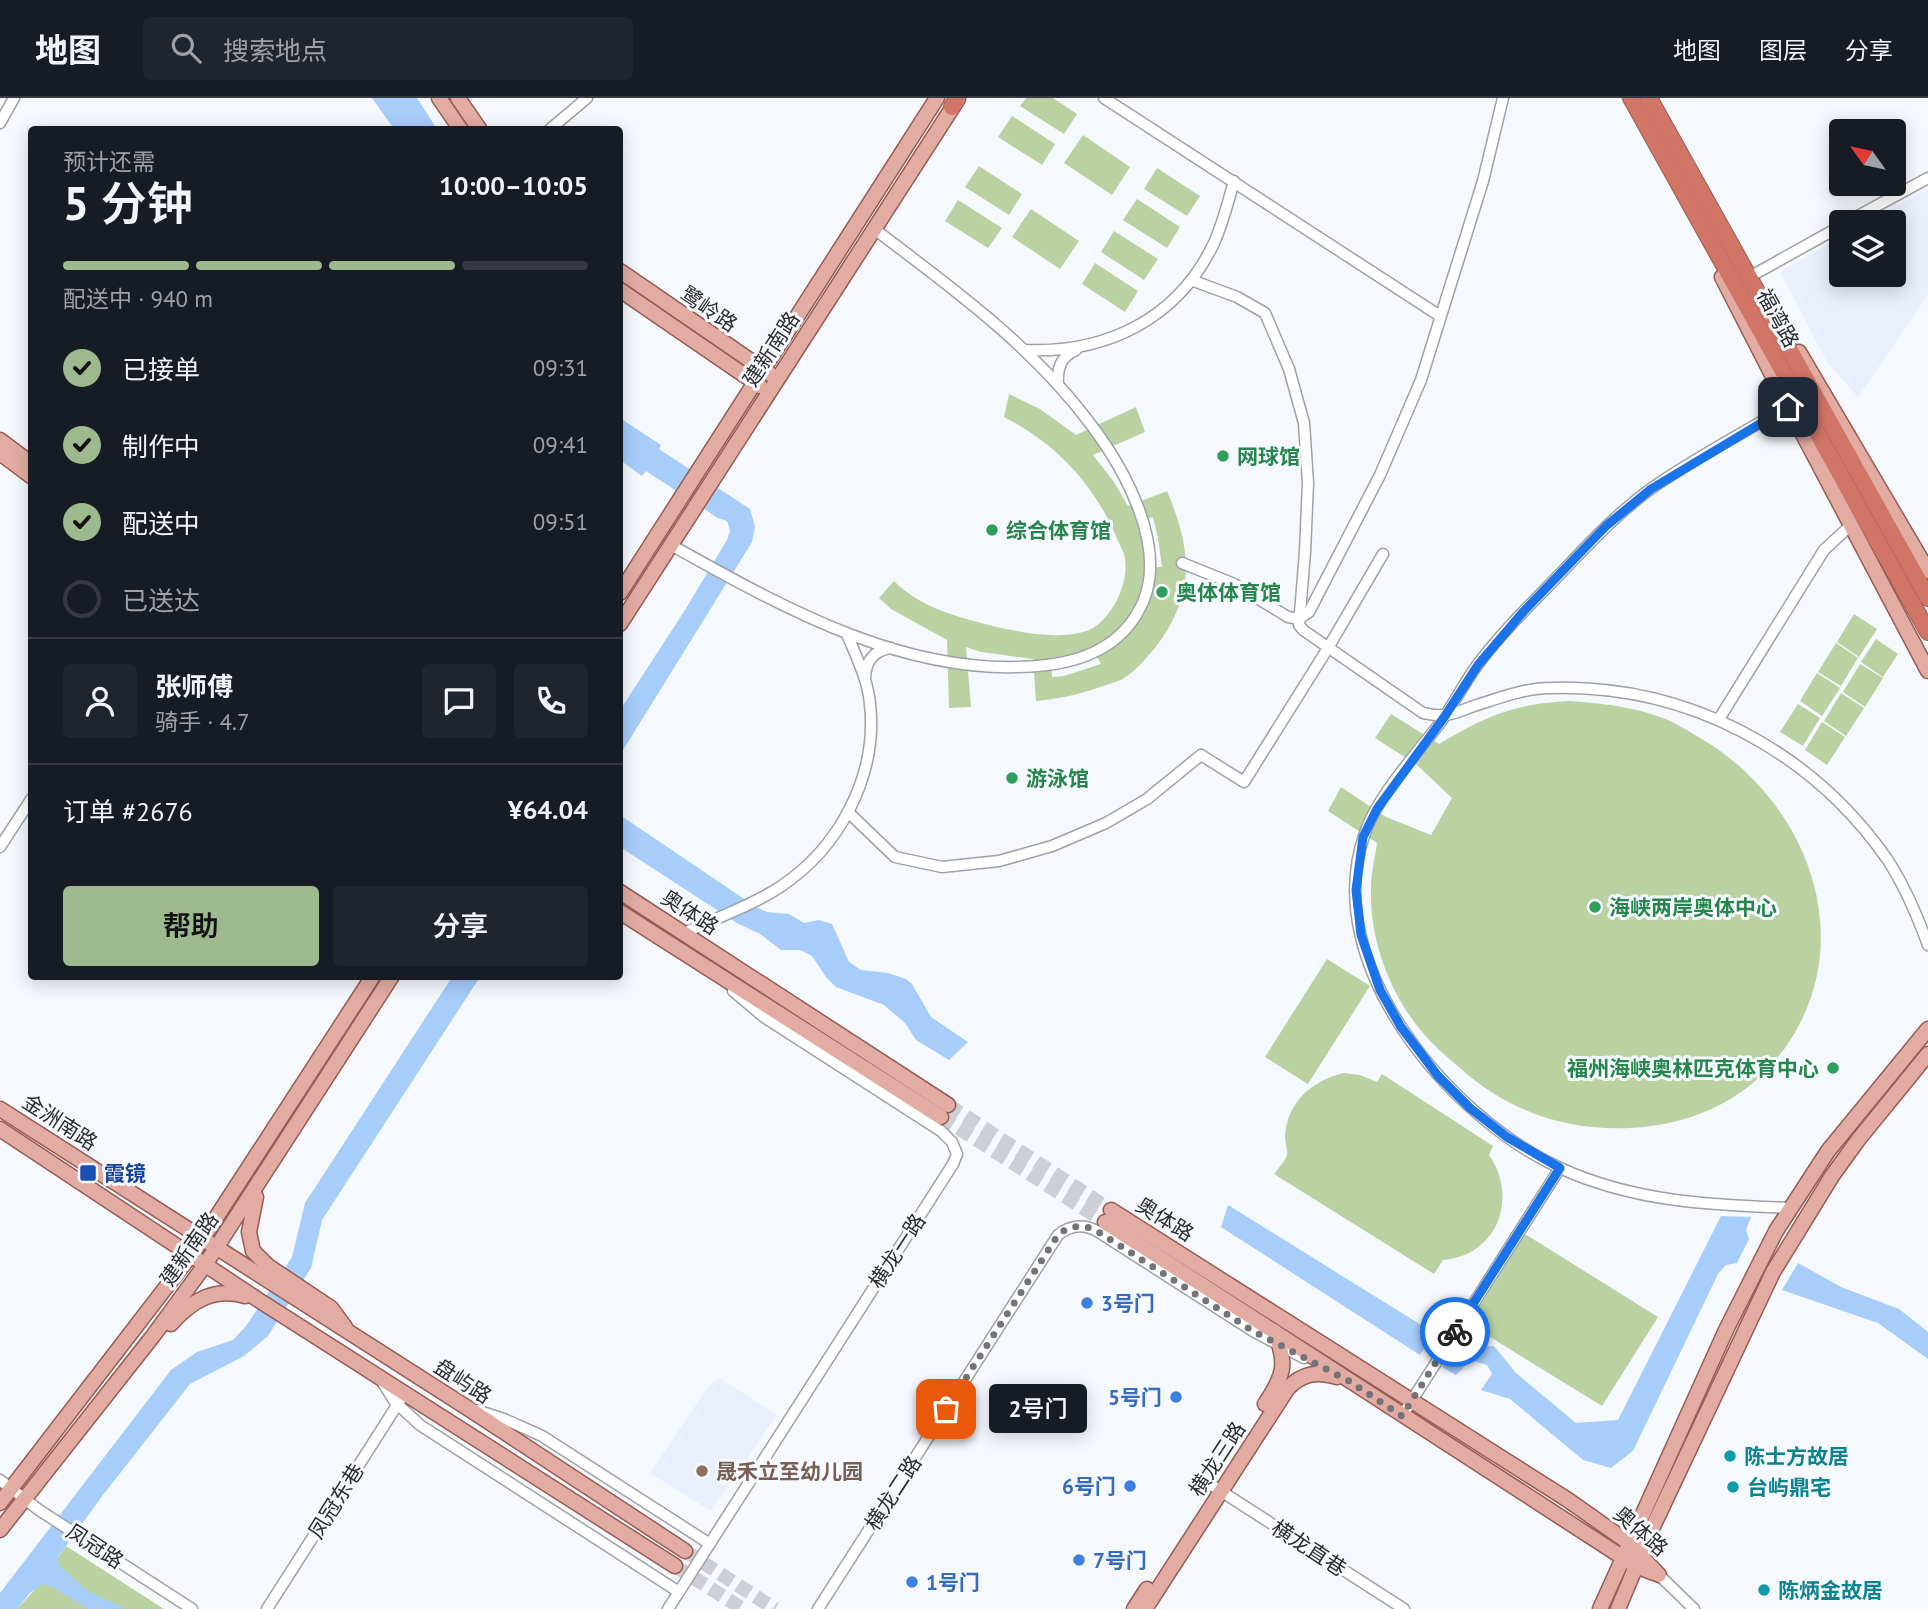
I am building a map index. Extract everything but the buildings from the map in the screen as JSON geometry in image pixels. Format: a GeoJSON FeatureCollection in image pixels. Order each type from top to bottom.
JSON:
{"type":"FeatureCollection","features":[{"type":"Feature","properties":{"kind":"highway","name":"福湾路"},"geometry":{"type":"LineString","coordinates":[[1631,98],[1928,632]]}},
{"type":"Feature","properties":{"kind":"highway","name":"福湾路"},"geometry":{"type":"LineString","coordinates":[[1649,98],[1928,598]]}},
{"type":"Feature","properties":{"kind":"highway"},"geometry":{"type":"LineString","coordinates":[[1900,581],[1928,638]]}},
{"type":"Feature","properties":{"kind":"main road"},"geometry":{"type":"LineString","coordinates":[[439,98],[458,126]]}},
{"type":"Feature","properties":{"kind":"main road"},"geometry":{"type":"LineString","coordinates":[[458,98],[477,126]]}},
{"type":"Feature","properties":{"kind":"main road","name":"建新南路"},"geometry":{"type":"LineString","coordinates":[[623,588],[937,98]]}},
{"type":"Feature","properties":{"kind":"main road"},"geometry":{"type":"LineString","coordinates":[[1624,98],[1717,266],[1788,407],[1928,671]]}},
{"type":"Feature","properties":{"kind":"main road"},"geometry":{"type":"LineString","coordinates":[[1655,98],[1753,275],[1928,571]]}},
{"type":"Feature","properties":{"kind":"main road","name":"建新南路"},"geometry":{"type":"LineString","coordinates":[[623,619],[956,101]]}},
{"type":"Feature","properties":{"kind":"main road","name":"鹭岭路"},"geometry":{"type":"LineString","coordinates":[[623,273],[759,376],[769,391]]}},
{"type":"Feature","properties":{"kind":"main road","name":"鹭岭路"},"geometry":{"type":"LineString","coordinates":[[623,292],[759,376],[777,378]]}},
{"type":"Feature","properties":{"kind":"main road"},"geometry":{"type":"LineString","coordinates":[[0,440],[28,461]]}},
{"type":"Feature","properties":{"kind":"main road"},"geometry":{"type":"LineString","coordinates":[[0,453],[28,474]]}},
{"type":"Feature","properties":{"kind":"main road","name":"奥体路"},"geometry":{"type":"LineString","coordinates":[[623,894],[945,1111],[710,971],[623,914]]}},
{"type":"Feature","properties":{"kind":"main road","name":"建新南路"},"geometry":{"type":"LineString","coordinates":[[0,1503],[6,1485],[191,1256],[370,980]]}},
{"type":"Feature","properties":{"kind":"main road","name":"建新南路"},"geometry":{"type":"LineString","coordinates":[[0,1530],[205,1265],[389,980]]}},
{"type":"Feature","properties":{"kind":"main road"},"geometry":{"type":"LineString","coordinates":[[1600,1609],[1740,1300],[1790,1208],[1840,1136],[1928,1029]]}},
{"type":"Feature","properties":{"kind":"main road"},"geometry":{"type":"LineString","coordinates":[[1618,1609],[1747,1324],[1790,1242],[1820,1193],[1858,1140],[1928,1055]]}},
{"type":"Feature","properties":{"kind":"main road","name":"金洲南路"},"geometry":{"type":"LineString","coordinates":[[0,1109],[217,1247]]}},
{"type":"Feature","properties":{"kind":"main road","name":"金洲南路"},"geometry":{"type":"LineString","coordinates":[[0,1129],[205,1265]]}},
{"type":"Feature","properties":{"kind":"main road"},"geometry":{"type":"LineString","coordinates":[[264,1177],[250,1222],[253,1251],[268,1266],[331,1308],[350,1333]]}},
{"type":"Feature","properties":{"kind":"main road","name":"奥体路"},"geometry":{"type":"LineString","coordinates":[[1626,1550],[1277,1338],[1108,1216],[1412,1400],[1569,1500],[1659,1575]]}},
{"type":"Feature","properties":{"kind":"main road","name":"盘屿路"},"geometry":{"type":"LineString","coordinates":[[217,1247],[685,1551]]}},
{"type":"Feature","properties":{"kind":"main road","name":"盘屿路"},"geometry":{"type":"LineString","coordinates":[[205,1265],[380,1378],[401,1399],[675,1566]]}},
{"type":"Feature","properties":{"kind":"main road"},"geometry":{"type":"LineString","coordinates":[[131,1364],[183,1312],[202,1298],[223,1292],[260,1301]]}},
{"type":"Feature","properties":{"kind":"main road","name":"横龙三路"},"geometry":{"type":"LineString","coordinates":[[1145,1609],[1278,1384],[1283,1362],[1277,1338]]}},
{"type":"Feature","properties":{"kind":"main road","name":"横龙三路"},"geometry":{"type":"LineString","coordinates":[[1134,1609],[1297,1379],[1304,1375],[1320,1373],[1349,1381]]}},
{"type":"Feature","properties":{"kind":"street"},"geometry":{"type":"LineString","coordinates":[[0,123],[14,98]]}},
{"type":"Feature","properties":{"kind":"street"},"geometry":{"type":"LineString","coordinates":[[554,126],[587,98]]}},
{"type":"Feature","properties":{"kind":"street"},"geometry":{"type":"LineString","coordinates":[[1104,98],[1440,316]]}},
{"type":"Feature","properties":{"kind":"street"},"geometry":{"type":"LineString","coordinates":[[1182,563],[1234,584],[1288,617],[1299,619],[1308,612],[1380,475],[1421,380],[1483,181],[1503,98]]}},
{"type":"Feature","properties":{"kind":"street"},"geometry":{"type":"LineString","coordinates":[[1869,210],[1928,178]]}},
{"type":"Feature","properties":{"kind":"street"},"geometry":{"type":"LineString","coordinates":[[1024,350],[1078,348],[1112,339],[1163,308],[1191,280],[1214,243],[1234,181]]}},
{"type":"Feature","properties":{"kind":"street"},"geometry":{"type":"LineString","coordinates":[[671,545],[748,588],[847,634],[921,656],[990,667],[1056,664],[1098,652],[1119,637],[1136,616],[1150,576],[1147,538],[1139,510],[1094,428],[1024,350],[963,296],[873,228]]}},
{"type":"Feature","properties":{"kind":"street"},"geometry":{"type":"LineString","coordinates":[[1753,275],[1829,233]]}},
{"type":"Feature","properties":{"kind":"street"},"geometry":{"type":"LineString","coordinates":[[1191,280],[1237,297],[1265,313],[1289,369],[1304,423],[1308,483],[1298,625],[1303,630],[1423,713],[1445,716],[1511,694],[1548,688],[1575,688],[1643,695],[1719,719],[1751,735],[1797,766],[1850,815],[1887,859],[1898,877],[1928,945]]}},
{"type":"Feature","properties":{"kind":"street"},"geometry":{"type":"LineString","coordinates":[[1058,385],[1060,364],[1065,356],[1078,348]]}},
{"type":"Feature","properties":{"kind":"street"},"geometry":{"type":"LineString","coordinates":[[1788,407],[1651,489],[1606,526],[1524,611],[1478,665],[1445,716],[1377,809],[1363,837],[1356,890],[1363,942],[1380,990],[1393,1014],[1409,1040],[1438,1076],[1494,1128],[1560,1168],[1616,1189],[1691,1203],[1790,1208]]}},
{"type":"Feature","properties":{"kind":"street"},"geometry":{"type":"LineString","coordinates":[[1719,719],[1824,550],[1852,524]]}},
{"type":"Feature","properties":{"kind":"street"},"geometry":{"type":"LineString","coordinates":[[848,812],[895,857],[942,867],[999,861],[1052,846],[1106,823],[1147,799],[1201,755],[1244,782],[1383,554]]}},
{"type":"Feature","properties":{"kind":"street"},"geometry":{"type":"LineString","coordinates":[[684,933],[760,898],[790,880],[816,857],[848,812],[862,776],[868,748],[870,706],[865,680],[847,634]]}},
{"type":"Feature","properties":{"kind":"street"},"geometry":{"type":"LineString","coordinates":[[865,680],[870,659],[879,651],[891,648]]}},
{"type":"Feature","properties":{"kind":"street"},"geometry":{"type":"LineString","coordinates":[[0,847],[28,804]]}},
{"type":"Feature","properties":{"kind":"street","name":"横龙一路"},"geometry":{"type":"LineString","coordinates":[[668,1609],[957,1154],[952,1142],[941,1131],[764,1017],[710,971]]}},
{"type":"Feature","properties":{"kind":"street"},"geometry":{"type":"LineString","coordinates":[[1402,1416],[1560,1168]]}},
{"type":"Feature","properties":{"kind":"street","name":"横龙二路"},"geometry":{"type":"LineString","coordinates":[[818,1609],[1063,1231],[1080,1227],[1097,1231],[1253,1331],[1277,1338]]}},
{"type":"Feature","properties":{"kind":"street"},"geometry":{"type":"LineString","coordinates":[[401,1399],[427,1429],[679,1592]]}},
{"type":"Feature","properties":{"kind":"street","name":"凤冠东巷"},"geometry":{"type":"LineString","coordinates":[[267,1609],[401,1399]]}},
{"type":"Feature","properties":{"kind":"street"},"geometry":{"type":"LineString","coordinates":[[466,1407],[504,1419],[542,1436],[710,1544]]}},
{"type":"Feature","properties":{"kind":"street","name":"凤冠路"},"geometry":{"type":"LineString","coordinates":[[6,1485],[192,1609]]}},
{"type":"Feature","properties":{"kind":"street","name":"横龙直巷"},"geometry":{"type":"LineString","coordinates":[[1217,1489],[1404,1609]]}},
{"type":"Feature","properties":{"kind":"street"},"geometry":{"type":"LineString","coordinates":[[1659,1575],[1694,1609]]}},
{"type":"Feature","properties":{"kind":"shaded area"},"geometry":{"type":"Polygon","coordinates":[[[1928,189],[1928,295],[1858,397],[1827,362],[1781,273],[1829,244],[1829,287],[1906,287],[1906,210],[1890,210],[1928,189]]]}},
{"type":"Feature","properties":{"kind":"shaded area"},"geometry":{"type":"Polygon","coordinates":[[[721,1379],[777,1415],[711,1511],[650,1473],[708,1387],[721,1379]]]}},
{"type":"Feature","properties":{"kind":"green space"},"geometry":{"type":"Polygon","coordinates":[[[1026,98],[1053,98],[1077,114],[1064,134],[1020,106],[1026,98]]]}},
{"type":"Feature","properties":{"kind":"green space"},"geometry":{"type":"Polygon","coordinates":[[[1012,116],[1055,144],[1042,165],[998,137],[1012,116]]]}},
{"type":"Feature","properties":{"kind":"green space"},"geometry":{"type":"Polygon","coordinates":[[[1083,135],[1130,167],[1112,195],[1064,163],[1083,135]]]}},
{"type":"Feature","properties":{"kind":"green space"},"geometry":{"type":"Polygon","coordinates":[[[979,166],[1022,194],[1009,215],[965,187],[979,166]]]}},
{"type":"Feature","properties":{"kind":"green space"},"geometry":{"type":"Polygon","coordinates":[[[1157,168],[1200,196],[1187,216],[1144,189],[1157,168]]]}},
{"type":"Feature","properties":{"kind":"green space"},"geometry":{"type":"Polygon","coordinates":[[[1137,199],[1180,227],[1167,248],[1123,220],[1137,199]]]}},
{"type":"Feature","properties":{"kind":"green space"},"geometry":{"type":"Polygon","coordinates":[[[958,200],[1002,228],[988,248],[945,221],[958,200]]]}},
{"type":"Feature","properties":{"kind":"green space"},"geometry":{"type":"Polygon","coordinates":[[[1031,209],[1079,241],[1060,269],[1012,237],[1031,209]]]}},
{"type":"Feature","properties":{"kind":"green space"},"geometry":{"type":"Polygon","coordinates":[[[1114,231],[1158,259],[1144,280],[1101,252],[1114,231]]]}},
{"type":"Feature","properties":{"kind":"green space"},"geometry":{"type":"Polygon","coordinates":[[[1095,263],[1138,291],[1125,312],[1082,284],[1095,263]]]}},
{"type":"Feature","properties":{"kind":"green space"},"geometry":{"type":"Polygon","coordinates":[[[1009,394],[1040,409],[1076,435],[1136,407],[1145,432],[1093,455],[1128,506],[1167,491],[1185,553],[1183,591],[1178,609],[1155,648],[1137,668],[1121,680],[1073,695],[1036,701],[1033,659],[981,652],[966,647],[971,707],[949,708],[947,640],[891,609],[879,598],[894,581],[915,598],[950,614],[1012,630],[1066,635],[1098,625],[1115,604],[1124,580],[1122,550],[1106,515],[1083,481],[1039,439],[1004,417],[1009,394]],[[1153,517],[1137,523],[1143,541],[1145,567],[1162,567],[1158,538],[1153,517]],[[1093,650],[1068,657],[1051,658],[1052,677],[1064,676],[1101,664],[1093,650]]]}},
{"type":"Feature","properties":{"kind":"green space"},"geometry":{"type":"Polygon","coordinates":[[[1854,614],[1877,629],[1859,657],[1837,642],[1854,614]]]}},
{"type":"Feature","properties":{"kind":"green space"},"geometry":{"type":"Polygon","coordinates":[[[1876,639],[1898,654],[1883,677],[1861,662],[1876,639]]]}},
{"type":"Feature","properties":{"kind":"green space"},"geometry":{"type":"Polygon","coordinates":[[[1836,643],[1858,658],[1841,686],[1818,672],[1836,643]]]}},
{"type":"Feature","properties":{"kind":"green space"},"geometry":{"type":"Polygon","coordinates":[[[1860,664],[1883,678],[1865,707],[1843,692],[1860,664]]]}},
{"type":"Feature","properties":{"kind":"green space"},"geometry":{"type":"Polygon","coordinates":[[[1817,673],[1840,688],[1822,716],[1800,701],[1817,673]]]}},
{"type":"Feature","properties":{"kind":"green space"},"geometry":{"type":"Polygon","coordinates":[[[1841,693],[1864,708],[1846,736],[1824,721],[1841,693]]]}},
{"type":"Feature","properties":{"kind":"green space","name":"海峡两岸奥体中心"},"geometry":{"type":"Polygon","coordinates":[[[1569,701],[1624,707],[1663,718],[1702,739],[1741,768],[1773,803],[1798,842],[1814,886],[1821,930],[1817,976],[1802,1020],[1774,1062],[1744,1090],[1709,1110],[1690,1117],[1630,1128],[1583,1126],[1560,1122],[1518,1107],[1478,1083],[1423,1033],[1401,1001],[1384,965],[1371,907],[1372,871],[1377,843],[1328,811],[1341,787],[1386,817],[1431,835],[1452,798],[1417,765],[1375,738],[1391,714],[1439,744],[1501,713],[1532,705],[1569,701]]]}},
{"type":"Feature","properties":{"kind":"green space"},"geometry":{"type":"Polygon","coordinates":[[[1798,704],[1820,718],[1803,746],[1780,732],[1798,704]]]}},
{"type":"Feature","properties":{"kind":"green space"},"geometry":{"type":"Polygon","coordinates":[[[1822,722],[1845,737],[1827,765],[1805,750],[1822,722]]]}},
{"type":"Feature","properties":{"kind":"green space"},"geometry":{"type":"Polygon","coordinates":[[[1327,959],[1370,986],[1308,1084],[1265,1057],[1327,959]]]}},
{"type":"Feature","properties":{"kind":"green space"},"geometry":{"type":"Polygon","coordinates":[[[1344,1073],[1360,1075],[1377,1082],[1382,1074],[1493,1146],[1489,1155],[1498,1172],[1502,1189],[1498,1222],[1477,1248],[1462,1256],[1443,1260],[1434,1274],[1274,1174],[1287,1155],[1287,1125],[1296,1104],[1321,1081],[1344,1073]]]}},
{"type":"Feature","properties":{"kind":"green space"},"geometry":{"type":"Polygon","coordinates":[[[1525,1234],[1658,1317],[1602,1406],[1469,1324],[1525,1234]]]}},
{"type":"Feature","properties":{"kind":"green space"},"geometry":{"type":"Polygon","coordinates":[[[66,1546],[164,1609],[17,1609],[39,1585],[66,1546]]]}},
{"type":"Feature","properties":{"kind":"water"},"geometry":{"type":"Polygon","coordinates":[[[372,98],[417,98],[435,126],[392,126],[372,98]]]}},
{"type":"Feature","properties":{"kind":"water"},"geometry":{"type":"Polygon","coordinates":[[[623,420],[661,445],[659,449],[750,509],[755,527],[752,542],[623,750],[623,705],[685,610],[730,531],[727,521],[718,518],[646,471],[642,476],[623,462],[623,420]]]}},
{"type":"Feature","properties":{"kind":"water"},"geometry":{"type":"Polygon","coordinates":[[[623,817],[756,907],[767,912],[789,914],[804,923],[819,920],[832,924],[849,962],[861,970],[888,973],[906,979],[912,984],[931,1017],[968,1042],[949,1060],[916,1040],[905,1023],[884,1005],[836,987],[812,956],[800,950],[781,950],[760,934],[737,923],[623,849],[623,817]]]}},
{"type":"Feature","properties":{"kind":"water"},"geometry":{"type":"Polygon","coordinates":[[[450,980],[478,980],[322,1220],[311,1268],[268,1336],[244,1356],[190,1384],[58,1557],[59,1566],[89,1592],[126,1609],[88,1609],[53,1587],[43,1584],[30,1593],[17,1609],[0,1609],[0,1593],[171,1370],[197,1352],[233,1340],[246,1326],[292,1257],[305,1203],[450,980]]]}},
{"type":"Feature","properties":{"kind":"water"},"geometry":{"type":"Polygon","coordinates":[[[1228,1205],[1434,1333],[1420,1355],[1221,1227],[1228,1205]]]}},
{"type":"Feature","properties":{"kind":"water"},"geometry":{"type":"Polygon","coordinates":[[[1721,1216],[1751,1217],[1746,1230],[1749,1239],[1737,1263],[1726,1265],[1718,1274],[1633,1451],[1611,1468],[1583,1460],[1510,1399],[1481,1390],[1492,1374],[1487,1365],[1471,1360],[1456,1375],[1442,1367],[1456,1348],[1494,1346],[1516,1373],[1576,1423],[1618,1420],[1721,1216]]]}},
{"type":"Feature","properties":{"kind":"water"},"geometry":{"type":"Polygon","coordinates":[[[1798,1263],[1841,1287],[1899,1309],[1928,1332],[1928,1359],[1878,1323],[1782,1290],[1798,1263]]]}},
{"type":"Feature","properties":{"kind":"tunnel"},"geometry":{"type":"LineString","coordinates":[[948,1105],[1111,1210]]}},
{"type":"Feature","properties":{"kind":"tunnel"},"geometry":{"type":"LineString","coordinates":[[941,1117],[1105,1222]]}},
{"type":"Feature","properties":{"kind":"tunnel"},"geometry":{"type":"LineString","coordinates":[[685,1551],[775,1609]]}},
{"type":"Feature","properties":{"kind":"tunnel"},"geometry":{"type":"LineString","coordinates":[[675,1566],[743,1609]]}},
{"type":"Feature","properties":{"kind":"way so far"},"geometry":{"type":"LineString","coordinates":[[946,1409],[1058,1235],[1074,1227],[1097,1231],[1253,1331],[1349,1381],[1402,1416],[1455,1332]]}},
{"type":"Feature","properties":{"kind":"place","name":"网球馆"},"geometry":{"type":"Point","coordinates":[1223,456]}},
{"type":"Feature","properties":{"kind":"place","name":"综合体育馆"},"geometry":{"type":"Point","coordinates":[992,530]}},
{"type":"Feature","properties":{"kind":"place","name":"奥体体育馆"},"geometry":{"type":"Point","coordinates":[1162,592]}},
{"type":"Feature","properties":{"kind":"place","name":"游泳馆"},"geometry":{"type":"Point","coordinates":[1012,778]}},
{"type":"Feature","properties":{"kind":"place","name":"海峡两岸奥体中心"},"geometry":{"type":"Point","coordinates":[1595,907]}},
{"type":"Feature","properties":{"kind":"place","name":"福州海峡奥林匹克体育中心"},"geometry":{"type":"Point","coordinates":[1833,1068]}},
{"type":"Feature","properties":{"kind":"place","name":"霞镜"},"geometry":{"type":"Point","coordinates":[88,1173]}},
{"type":"Feature","properties":{"kind":"place","name":"3号门"},"geometry":{"type":"Point","coordinates":[1087,1303]}},
{"type":"Feature","properties":{"kind":"place","name":"5号门"},"geometry":{"type":"Point","coordinates":[1176,1397]}},
{"type":"Feature","properties":{"kind":"place","name":"2号门"},"geometry":{"type":"Point","coordinates":[946,1409]}},
{"type":"Feature","properties":{"kind":"place","name":"陈士方故居"},"geometry":{"type":"Point","coordinates":[1730,1456]}},
{"type":"Feature","properties":{"kind":"place","name":"晟禾立至幼儿园"},"geometry":{"type":"Point","coordinates":[702,1471]}},
{"type":"Feature","properties":{"kind":"place","name":"6号门"},"geometry":{"type":"Point","coordinates":[1130,1486]}},
{"type":"Feature","properties":{"kind":"place","name":"台屿鼎宅"},"geometry":{"type":"Point","coordinates":[1733,1487]}},
{"type":"Feature","properties":{"kind":"place","name":"7号门"},"geometry":{"type":"Point","coordinates":[1079,1560]}},
{"type":"Feature","properties":{"kind":"place","name":"1号门"},"geometry":{"type":"Point","coordinates":[912,1582]}},
{"type":"Feature","properties":{"kind":"place","name":"陈炳金故居"},"geometry":{"type":"Point","coordinates":[1764,1590]}},
{"type":"Feature","properties":{"kind":"route"},"geometry":{"type":"LineString","coordinates":[[1455,1332],[1560,1168],[1507,1137],[1470,1108],[1438,1076],[1401,1027],[1380,990],[1361,935],[1356,890],[1363,837],[1371,817],[1445,716],[1478,665],[1524,611],[1606,526],[1651,489],[1788,407]]}}]}
